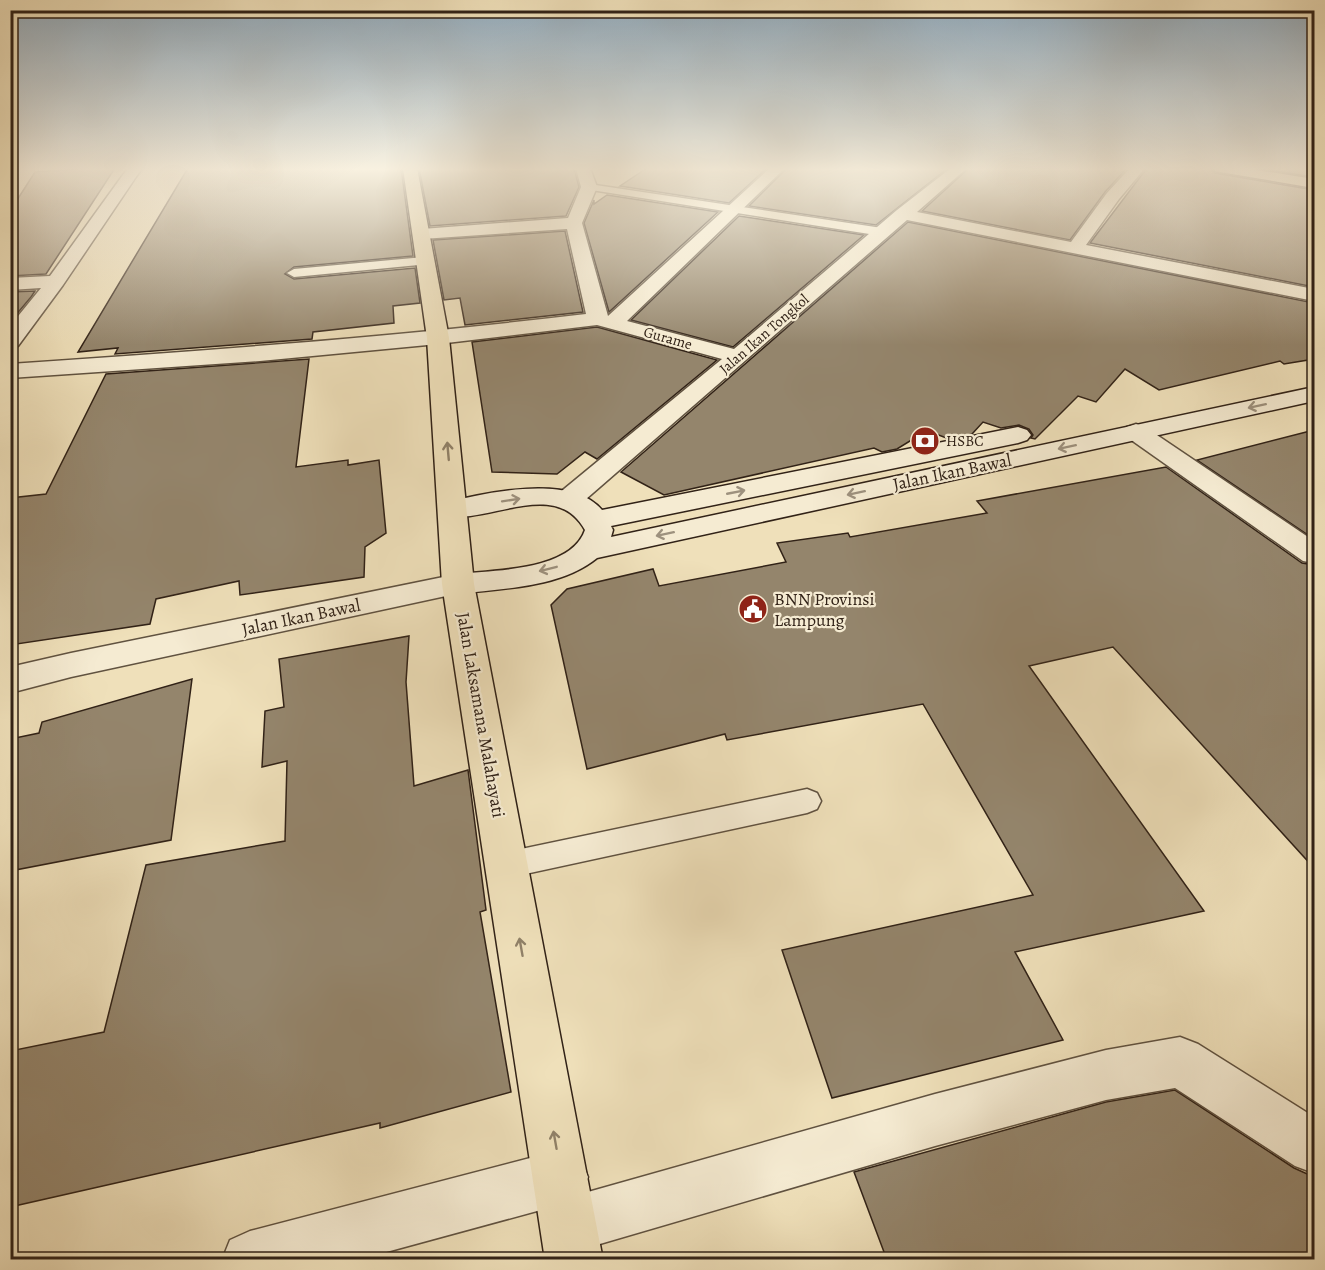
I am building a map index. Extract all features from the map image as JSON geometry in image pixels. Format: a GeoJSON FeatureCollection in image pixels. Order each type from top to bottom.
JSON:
{"type":"FeatureCollection","features":[{"type":"Feature","properties":{"kind":"main road","name":"Jalan Laksamana Malahayati"},"geometry":{"type":"LineString","coordinates":[[421,227],[424,261],[438,338],[454,509],[458,584],[568,1221]]}},
{"type":"Feature","properties":{"kind":"street"},"geometry":{"type":"LineString","coordinates":[[10,341],[94,227]]}},
{"type":"Feature","properties":{"kind":"street"},"geometry":{"type":"LineString","coordinates":[[422,234],[515,227]]}},
{"type":"Feature","properties":{"kind":"street"},"geometry":{"type":"LineString","coordinates":[[575,227],[605,321]]}},
{"type":"Feature","properties":{"kind":"street"},"geometry":{"type":"LineString","coordinates":[[10,371],[260,354],[605,321],[710,227]]}},
{"type":"Feature","properties":{"kind":"street","name":"Jalan Ikan Tongkol"},"geometry":{"type":"LineString","coordinates":[[568,500],[888,227]]}},
{"type":"Feature","properties":{"kind":"street"},"geometry":{"type":"LineString","coordinates":[[970,227],[1314,295]]}},
{"type":"Feature","properties":{"kind":"street"},"geometry":{"type":"LineString","coordinates":[[1075,248],[1090,227]]}},
{"type":"Feature","properties":{"kind":"street"},"geometry":{"type":"LineString","coordinates":[[10,284],[56,281]]}},
{"type":"Feature","properties":{"kind":"street","name":"Gurame"},"geometry":{"type":"LineString","coordinates":[[605,321],[738,357]]}},
{"type":"Feature","properties":{"kind":"street","name":"Jalan Ikan Bawal"},"geometry":{"type":"LineString","coordinates":[[596,520],[1314,375]]}},
{"type":"Feature","properties":{"kind":"street","name":"Jalan Ikan Bawal"},"geometry":{"type":"LineString","coordinates":[[10,680],[71,665],[458,584],[543,571],[570,564],[588,551],[1314,394]]}},
{"type":"Feature","properties":{"kind":"street"},"geometry":{"type":"LineString","coordinates":[[1136,432],[1314,554]]}},
{"type":"Feature","properties":{"kind":"street"},"geometry":{"type":"LineString","coordinates":[[454,509],[545,496],[568,500],[586,508],[596,520],[599,530],[588,551]]}},
{"type":"Feature","properties":{"kind":"street"},"geometry":{"type":"LineString","coordinates":[[249,1260],[568,1221],[1106,1075],[1180,1062],[1314,1148]]}},
{"type":"Feature","properties":{"kind":"lane"},"geometry":{"type":"LineString","coordinates":[[851,227],[882,232]]}},
{"type":"Feature","properties":{"kind":"lane"},"geometry":{"type":"LineString","coordinates":[[294,273],[424,261]]}},
{"type":"Feature","properties":{"kind":"lane"},"geometry":{"type":"LineString","coordinates":[[507,865],[807,801]]}},
{"type":"Feature","properties":{"kind":"building"},"geometry":{"type":"Polygon","coordinates":[[[10,227],[76,227],[46,274],[10,276],[10,227]]]}},
{"type":"Feature","properties":{"kind":"building"},"geometry":{"type":"Polygon","coordinates":[[[153,227],[409,227],[413,256],[294,267],[285,274],[294,279],[415,268],[420,303],[393,306],[394,323],[313,332],[312,339],[115,354],[118,348],[78,352],[153,227]]]}},
{"type":"Feature","properties":{"kind":"building"},"geometry":{"type":"Polygon","coordinates":[[[585,227],[701,227],[609,312],[585,227]]]}},
{"type":"Feature","properties":{"kind":"building"},"geometry":{"type":"Polygon","coordinates":[[[727,227],[813,227],[864,235],[733,347],[631,320],[727,227]]]}},
{"type":"Feature","properties":{"kind":"building"},"geometry":{"type":"Polygon","coordinates":[[[902,227],[934,227],[1314,303],[1314,359],[1284,364],[1280,361],[1159,390],[1125,369],[1096,402],[1078,396],[1035,439],[1031,438],[1033,435],[1029,429],[1019,425],[1001,428],[983,422],[972,434],[949,439],[936,434],[920,438],[918,436],[897,449],[882,452],[874,448],[664,495],[621,472],[902,227]]]}},
{"type":"Feature","properties":{"kind":"building"},"geometry":{"type":"Polygon","coordinates":[[[1005,227],[1079,227],[1070,240],[1005,227]]]}},
{"type":"Feature","properties":{"kind":"building"},"geometry":{"type":"Polygon","coordinates":[[[1102,227],[1314,227],[1314,287],[1090,243],[1102,227]]]}},
{"type":"Feature","properties":{"kind":"building"},"geometry":{"type":"Polygon","coordinates":[[[565,231],[583,312],[465,325],[460,298],[444,300],[433,240],[565,231]]]}},
{"type":"Feature","properties":{"kind":"building"},"geometry":{"type":"Polygon","coordinates":[[[35,291],[31,297],[10,322],[10,292],[35,291]]]}},
{"type":"Feature","properties":{"kind":"building"},"geometry":{"type":"Polygon","coordinates":[[[597,327],[717,360],[597,459],[585,452],[557,474],[492,472],[472,342],[597,327]]]}},
{"type":"Feature","properties":{"kind":"building"},"geometry":{"type":"Polygon","coordinates":[[[309,359],[296,467],[348,460],[348,465],[379,460],[386,533],[365,547],[364,577],[240,595],[239,581],[156,599],[150,624],[10,645],[10,498],[46,494],[106,374],[309,359]]]}},
{"type":"Feature","properties":{"kind":"building"},"geometry":{"type":"Polygon","coordinates":[[[1314,430],[1314,539],[1197,460],[1314,430]]]}},
{"type":"Feature","properties":{"kind":"building"},"geometry":{"type":"Polygon","coordinates":[[[1166,467],[1302,563],[1314,565],[1314,868],[1113,647],[1029,666],[1204,911],[1015,952],[1063,1040],[832,1098],[782,950],[1033,895],[923,704],[727,740],[725,734],[587,769],[551,605],[567,589],[653,569],[659,586],[786,562],[777,543],[848,533],[850,537],[987,513],[977,501],[1166,467]]]}},
{"type":"Feature","properties":{"kind":"building"},"geometry":{"type":"Polygon","coordinates":[[[409,636],[406,682],[414,786],[468,770],[486,910],[480,912],[511,1092],[380,1128],[380,1123],[10,1207],[10,1051],[104,1032],[146,865],[285,841],[287,761],[262,767],[265,711],[284,707],[279,659],[409,636]]]}},
{"type":"Feature","properties":{"kind":"building"},"geometry":{"type":"Polygon","coordinates":[[[192,679],[171,840],[10,871],[10,739],[39,733],[42,722],[192,679]]]}},
{"type":"Feature","properties":{"kind":"building"},"geometry":{"type":"Polygon","coordinates":[[[1175,1090],[1294,1168],[1314,1177],[1314,1260],[887,1260],[854,1172],[1106,1102],[1175,1090]]]}},
{"type":"Feature","properties":{"kind":"place","name":"HSBC"},"geometry":{"type":"Point","coordinates":[925,441]}},
{"type":"Feature","properties":{"kind":"place","name":"BNN Provinsi Lampung"},"geometry":{"type":"Point","coordinates":[753,609]}}]}
